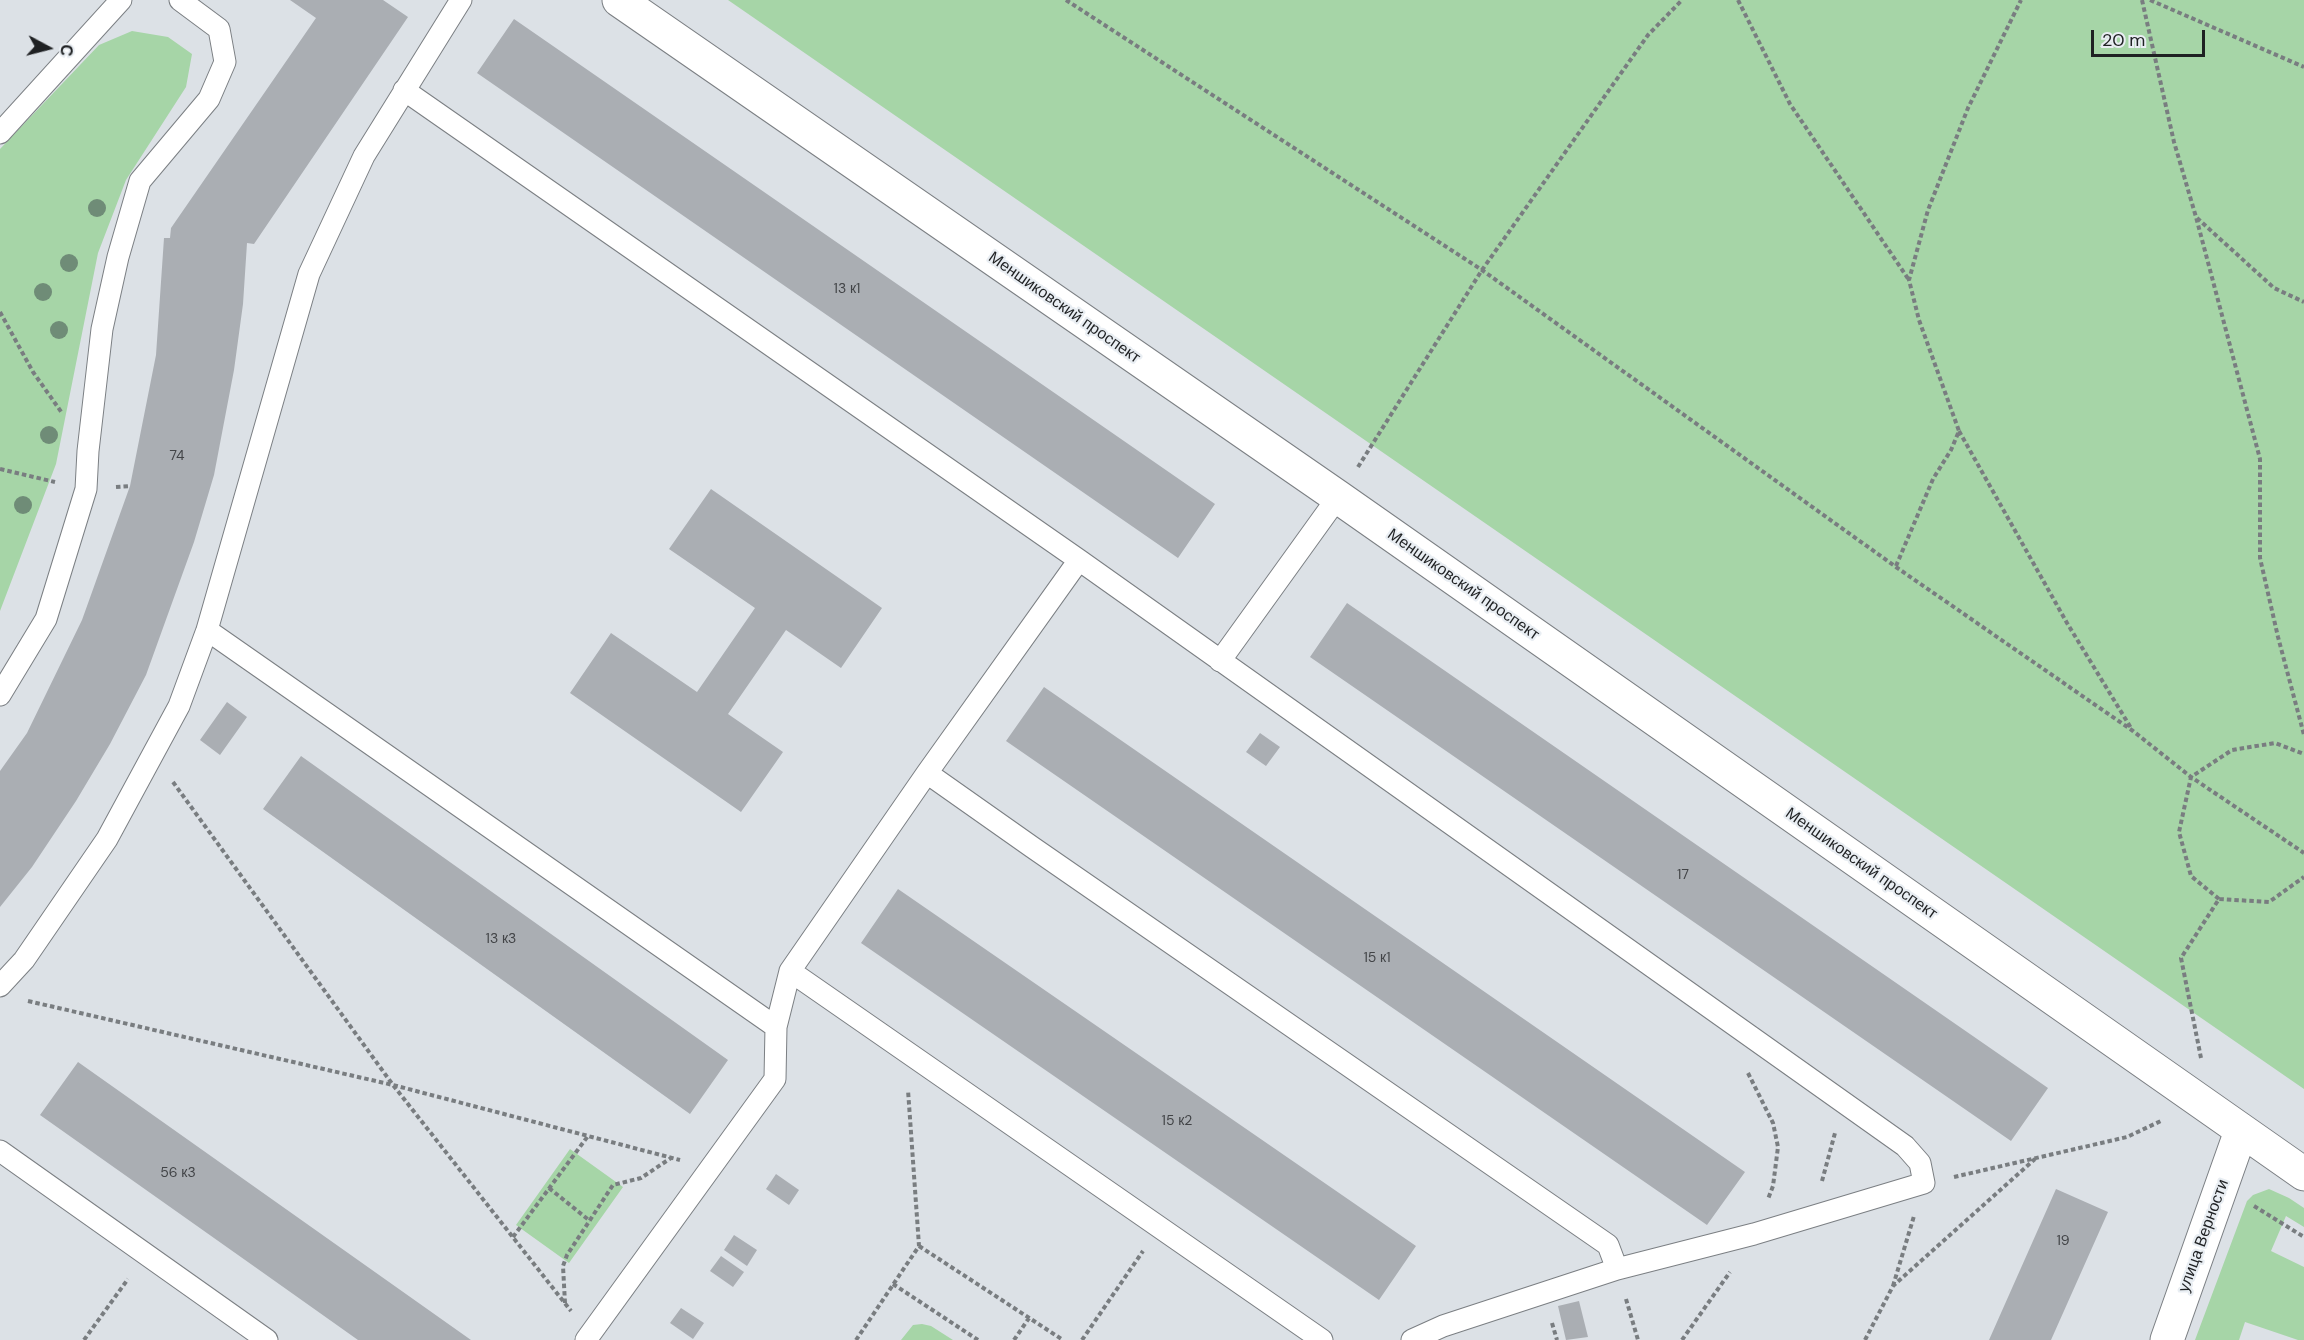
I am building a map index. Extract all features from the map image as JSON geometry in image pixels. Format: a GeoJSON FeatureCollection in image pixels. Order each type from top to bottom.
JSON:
{"type":"FeatureCollection","features":[{"type":"Feature","properties":{"kind":"street","name":"Меншиковский проспект"},"geometry":{"type":"LineString","coordinates":[[619,0],[1338,497],[2304,1174]]}},
{"type":"Feature","properties":{"kind":"street","name":"улица Верности"},"geometry":{"type":"LineString","coordinates":[[2167,1340],[2241,1131]]}},
{"type":"Feature","properties":{"kind":"lane"},"geometry":{"type":"LineString","coordinates":[[0,133],[121,0]]}},
{"type":"Feature","properties":{"kind":"lane"},"geometry":{"type":"LineString","coordinates":[[0,695],[46,619],[86,489],[102,329],[118,257],[140,181],[209,99],[225,62],[219,29],[180,0]]}},
{"type":"Feature","properties":{"kind":"lane"},"geometry":{"type":"LineString","coordinates":[[0,986],[24,960],[108,839],[179,706],[207,630],[309,274],[364,156],[461,0]]}},
{"type":"Feature","properties":{"kind":"lane"},"geometry":{"type":"LineString","coordinates":[[404,90],[1079,560],[1843,1101],[1905,1146],[1920,1163],[1924,1183],[1754,1234],[1617,1269],[1443,1326],[1412,1340]]}},
{"type":"Feature","properties":{"kind":"lane"},"geometry":{"type":"LineString","coordinates":[[1220,661],[1338,497]]}},
{"type":"Feature","properties":{"kind":"lane"},"geometry":{"type":"LineString","coordinates":[[588,1337],[774,1079],[776,1028],[790,971],[927,773],[1079,560]]}},
{"type":"Feature","properties":{"kind":"lane"},"geometry":{"type":"LineString","coordinates":[[207,630],[776,1028]]}},
{"type":"Feature","properties":{"kind":"lane"},"geometry":{"type":"LineString","coordinates":[[927,773],[1032,848],[1608,1245],[1617,1269]]}},
{"type":"Feature","properties":{"kind":"lane"},"geometry":{"type":"LineString","coordinates":[[790,971],[1322,1340]]}},
{"type":"Feature","properties":{"kind":"lane"},"geometry":{"type":"LineString","coordinates":[[0,1150],[267,1340]]}},
{"type":"Feature","properties":{"kind":"path"},"geometry":{"type":"LineString","coordinates":[[1066,0],[1482,270],[1896,567],[2133,731],[2191,777],[2304,853]]}},
{"type":"Feature","properties":{"kind":"path"},"geometry":{"type":"LineString","coordinates":[[1338,497],[1482,270],[1648,35],[1682,0]]}},
{"type":"Feature","properties":{"kind":"path"},"geometry":{"type":"LineString","coordinates":[[1738,0],[1790,104],[1909,280],[1919,320],[1959,431],[2067,622],[2133,731]]}},
{"type":"Feature","properties":{"kind":"path"},"geometry":{"type":"LineString","coordinates":[[1909,280],[1928,210],[1968,108],[2021,0]]}},
{"type":"Feature","properties":{"kind":"path"},"geometry":{"type":"LineString","coordinates":[[2142,0],[2174,142],[2260,459],[2260,558],[2278,638],[2304,735]]}},
{"type":"Feature","properties":{"kind":"path"},"geometry":{"type":"LineString","coordinates":[[2150,0],[2304,67]]}},
{"type":"Feature","properties":{"kind":"path"},"geometry":{"type":"LineString","coordinates":[[2196,217],[2274,288],[2304,302]]}},
{"type":"Feature","properties":{"kind":"path"},"geometry":{"type":"LineString","coordinates":[[0,312],[33,372],[88,451]]}},
{"type":"Feature","properties":{"kind":"path"},"geometry":{"type":"LineString","coordinates":[[1896,567],[1933,479],[1951,450],[1959,431]]}},
{"type":"Feature","properties":{"kind":"path"},"geometry":{"type":"LineString","coordinates":[[0,469],[86,489]]}},
{"type":"Feature","properties":{"kind":"path"},"geometry":{"type":"LineString","coordinates":[[2304,754],[2275,743],[2232,750],[2191,777],[2179,832],[2191,876],[2218,899],[2269,902],[2304,877]]}},
{"type":"Feature","properties":{"kind":"path"},"geometry":{"type":"LineString","coordinates":[[153,754],[393,1085],[565,1303],[588,1337]]}},
{"type":"Feature","properties":{"kind":"path"},"geometry":{"type":"LineString","coordinates":[[2203,1064],[2181,958],[2218,899]]}},
{"type":"Feature","properties":{"kind":"path"},"geometry":{"type":"LineString","coordinates":[[23,999],[393,1085],[709,1168]]}},
{"type":"Feature","properties":{"kind":"path"},"geometry":{"type":"LineString","coordinates":[[1682,1340],[1734,1267],[1754,1234],[1773,1186],[1778,1147],[1773,1123],[1730,1043],[1731,1022]]}},
{"type":"Feature","properties":{"kind":"path"},"geometry":{"type":"LineString","coordinates":[[856,1340],[919,1246],[905,1049]]}},
{"type":"Feature","properties":{"kind":"path"},"geometry":{"type":"LineString","coordinates":[[1813,1217],[1843,1101]]}},
{"type":"Feature","properties":{"kind":"path"},"geometry":{"type":"LineString","coordinates":[[1865,1340],[1893,1286],[1924,1183],[2127,1137],[2169,1117]]}},
{"type":"Feature","properties":{"kind":"path"},"geometry":{"type":"LineString","coordinates":[[513,1237],[588,1136]]}},
{"type":"Feature","properties":{"kind":"path"},"geometry":{"type":"LineString","coordinates":[[565,1303],[563,1266],[567,1255],[613,1185],[641,1178],[671,1158]]}},
{"type":"Feature","properties":{"kind":"path"},"geometry":{"type":"LineString","coordinates":[[1893,1286],[2037,1158]]}},
{"type":"Feature","properties":{"kind":"path"},"geometry":{"type":"LineString","coordinates":[[2223,1183],[2304,1237]]}},
{"type":"Feature","properties":{"kind":"path"},"geometry":{"type":"LineString","coordinates":[[549,1188],[590,1221]]}},
{"type":"Feature","properties":{"kind":"path"},"geometry":{"type":"LineString","coordinates":[[1082,1340],[1158,1228]]}},
{"type":"Feature","properties":{"kind":"path"},"geometry":{"type":"LineString","coordinates":[[919,1246],[1063,1340]]}},
{"type":"Feature","properties":{"kind":"path"},"geometry":{"type":"LineString","coordinates":[[84,1340],[145,1253]]}},
{"type":"Feature","properties":{"kind":"path"},"geometry":{"type":"LineString","coordinates":[[1617,1269],[1638,1340]]}},
{"type":"Feature","properties":{"kind":"path"},"geometry":{"type":"LineString","coordinates":[[893,1284],[978,1340]]}},
{"type":"Feature","properties":{"kind":"path"},"geometry":{"type":"LineString","coordinates":[[1014,1340],[1029,1318]]}},
{"type":"Feature","properties":{"kind":"green space"},"geometry":{"type":"Polygon","coordinates":[[[728,0],[2304,0],[2304,1089],[728,0]]]}},
{"type":"Feature","properties":{"kind":"green space"},"geometry":{"type":"Polygon","coordinates":[[[132,31],[168,37],[192,54],[186,87],[126,180],[98,253],[56,464],[0,611],[0,149],[99,45],[132,31]]]}},
{"type":"Feature","properties":{"kind":"green space"},"geometry":{"type":"Polygon","coordinates":[[[570,1149],[623,1187],[569,1263],[516,1225],[570,1149]]]}},
{"type":"Feature","properties":{"kind":"green space"},"geometry":{"type":"Polygon","coordinates":[[[2269,1189],[2304,1208],[2304,1227],[2286,1216],[2271,1251],[2304,1267],[2304,1340],[2245,1322],[2239,1340],[2195,1340],[2247,1201],[2253,1195],[2269,1189]]]}},
{"type":"Feature","properties":{"kind":"green space"},"geometry":{"type":"Polygon","coordinates":[[[913,1325],[931,1326],[953,1340],[901,1340],[913,1325]]]}},
{"type":"Feature","properties":{"kind":"building"},"geometry":{"type":"Polygon","coordinates":[[[290,0],[383,0],[408,17],[254,244],[247,243],[243,304],[234,370],[214,475],[194,542],[146,675],[110,744],[76,801],[32,867],[0,907],[0,771],[27,733],[82,620],[130,486],[156,355],[164,238],[170,238],[171,228],[316,18],[290,0]]]}},
{"type":"Feature","properties":{"kind":"building"},"geometry":{"type":"Polygon","coordinates":[[[514,19],[1215,504],[1178,558],[477,73],[514,19]]]}},
{"type":"Feature","properties":{"kind":"building"},"geometry":{"type":"Polygon","coordinates":[[[711,489],[882,608],[841,668],[786,630],[728,714],[783,752],[741,812],[570,693],[611,633],[697,692],[755,608],[669,549],[711,489]]]}},
{"type":"Feature","properties":{"kind":"building"},"geometry":{"type":"Polygon","coordinates":[[[1347,603],[2048,1088],[2011,1141],[1310,657],[1347,603]]]}},
{"type":"Feature","properties":{"kind":"building"},"geometry":{"type":"Polygon","coordinates":[[[1044,687],[1745,1172],[1707,1225],[1006,741],[1044,687]]]}},
{"type":"Feature","properties":{"kind":"building"},"geometry":{"type":"Polygon","coordinates":[[[227,702],[247,717],[220,755],[200,740],[227,702]]]}},
{"type":"Feature","properties":{"kind":"building"},"geometry":{"type":"Polygon","coordinates":[[[1260,733],[1280,747],[1266,766],[1246,752],[1260,733]]]}},
{"type":"Feature","properties":{"kind":"building"},"geometry":{"type":"Polygon","coordinates":[[[301,756],[728,1060],[690,1114],[263,809],[301,756]]]}},
{"type":"Feature","properties":{"kind":"building"},"geometry":{"type":"Polygon","coordinates":[[[898,889],[1416,1246],[1379,1300],[861,943],[898,889]]]}},
{"type":"Feature","properties":{"kind":"building"},"geometry":{"type":"Polygon","coordinates":[[[78,1062],[471,1340],[358,1340],[40,1115],[78,1062]]]}},
{"type":"Feature","properties":{"kind":"building"},"geometry":{"type":"Polygon","coordinates":[[[776,1174],[799,1190],[789,1205],[766,1189],[776,1174]]]}},
{"type":"Feature","properties":{"kind":"building"},"geometry":{"type":"Polygon","coordinates":[[[2056,1189],[2108,1212],[2051,1340],[1989,1340],[2056,1189]]]}},
{"type":"Feature","properties":{"kind":"building"},"geometry":{"type":"Polygon","coordinates":[[[734,1235],[757,1250],[747,1266],[724,1250],[734,1235]]]}},
{"type":"Feature","properties":{"kind":"building"},"geometry":{"type":"Polygon","coordinates":[[[721,1256],[744,1272],[733,1287],[710,1271],[721,1256]]]}},
{"type":"Feature","properties":{"kind":"building"},"geometry":{"type":"Polygon","coordinates":[[[1579,1301],[1588,1337],[1566,1340],[1558,1306],[1579,1301]]]}},
{"type":"Feature","properties":{"kind":"building"},"geometry":{"type":"Polygon","coordinates":[[[681,1308],[704,1323],[693,1339],[670,1323],[681,1308]]]}}]}
